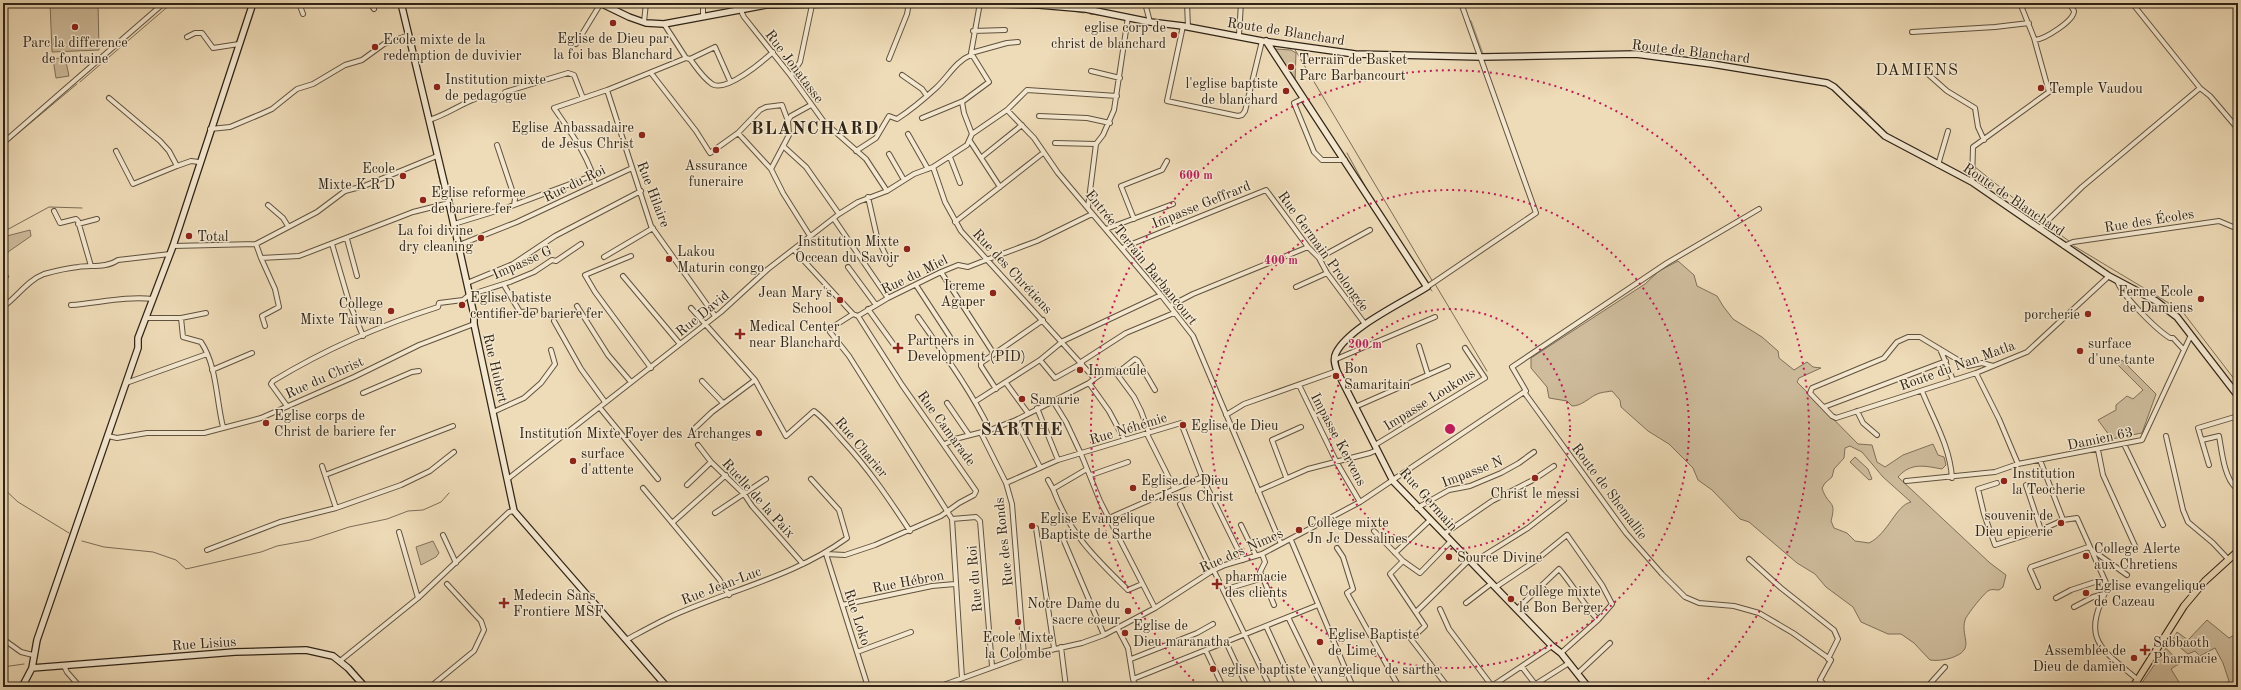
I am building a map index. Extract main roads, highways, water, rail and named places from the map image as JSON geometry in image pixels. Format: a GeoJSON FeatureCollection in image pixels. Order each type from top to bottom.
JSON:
{"type":"FeatureCollection","features":[{"type":"Feature","properties":{"kind":"main road"},"geometry":{"type":"LineString","coordinates":[[2133,687],[2184,606],[2205,581],[2238,551]]}},
{"type":"Feature","properties":{"kind":"waterway"},"geometry":{"type":"LineString","coordinates":[[80,82],[172,3]]}},
{"type":"Feature","properties":{"kind":"waterway"},"geometry":{"type":"LineString","coordinates":[[945,3],[961,5]]}},
{"type":"Feature","properties":{"kind":"waterway"},"geometry":{"type":"LineString","coordinates":[[970,6],[977,7]]}},
{"type":"Feature","properties":{"kind":"waterway"},"geometry":{"type":"LineString","coordinates":[[983,7],[989,6]]}},
{"type":"Feature","properties":{"kind":"waterway"},"geometry":{"type":"LineString","coordinates":[[762,8],[779,8]]}},
{"type":"Feature","properties":{"kind":"waterway"},"geometry":{"type":"LineString","coordinates":[[1073,11],[1084,13]]}},
{"type":"Feature","properties":{"kind":"waterway"},"geometry":{"type":"LineString","coordinates":[[1090,14],[1108,16]]}},
{"type":"Feature","properties":{"kind":"waterway"},"geometry":{"type":"LineString","coordinates":[[1470,22],[1482,55]]}},
{"type":"Feature","properties":{"kind":"waterway"},"geometry":{"type":"LineString","coordinates":[[1294,48],[1433,282]]}},
{"type":"Feature","properties":{"kind":"waterway"},"geometry":{"type":"LineString","coordinates":[[3,146],[77,84]]}},
{"type":"Feature","properties":{"kind":"waterway"},"geometry":{"type":"LineString","coordinates":[[1848,96],[1868,113]]}},
{"type":"Feature","properties":{"kind":"waterway"},"geometry":{"type":"LineString","coordinates":[[1878,124],[1885,132]]}},
{"type":"Feature","properties":{"kind":"waterway"},"geometry":{"type":"LineString","coordinates":[[1905,143],[1919,151]]}},
{"type":"Feature","properties":{"kind":"waterway"},"geometry":{"type":"LineString","coordinates":[[1347,153],[1370,195]]}},
{"type":"Feature","properties":{"kind":"waterway"},"geometry":{"type":"LineString","coordinates":[[435,159],[444,200]]}},
{"type":"Feature","properties":{"kind":"waterway"},"geometry":{"type":"LineString","coordinates":[[1975,167],[2042,221]]}},
{"type":"Feature","properties":{"kind":"waterway"},"geometry":{"type":"LineString","coordinates":[[1953,169],[1967,176]]}},
{"type":"Feature","properties":{"kind":"waterway"},"geometry":{"type":"LineString","coordinates":[[3,232],[49,207],[82,208]]}},
{"type":"Feature","properties":{"kind":"waterway"},"geometry":{"type":"LineString","coordinates":[[2047,225],[2069,241]]}},
{"type":"Feature","properties":{"kind":"waterway"},"geometry":{"type":"LineString","coordinates":[[2074,246],[2182,311],[2238,384]]}},
{"type":"Feature","properties":{"kind":"waterway"},"geometry":{"type":"LineString","coordinates":[[1435,284],[1487,371]]}},
{"type":"Feature","properties":{"kind":"waterway"},"geometry":{"type":"LineString","coordinates":[[1429,287],[1432,291]]}},
{"type":"Feature","properties":{"kind":"waterway"},"geometry":{"type":"LineString","coordinates":[[3,488],[18,502],[69,533]]}},
{"type":"Feature","properties":{"kind":"waterway"},"geometry":{"type":"LineString","coordinates":[[82,541],[104,547],[153,552],[176,560],[186,569],[261,552],[277,546],[310,540],[349,527],[387,519],[408,511],[423,510],[441,502],[449,493]]}},
{"type":"Feature","properties":{"kind":"waterway"},"geometry":{"type":"LineString","coordinates":[[1121,631],[1126,636]]}},
{"type":"Feature","properties":{"kind":"waterway"},"geometry":{"type":"LineString","coordinates":[[3,667],[24,664]]}},
{"type":"Feature","properties":{"kind":"place","name":"Eglise de Dieu par la foi bas Blanchard"},"geometry":{"type":"Point","coordinates":[613,23]}},
{"type":"Feature","properties":{"kind":"place","name":"Parc la difference de fontaine"},"geometry":{"type":"Point","coordinates":[75,27]}},
{"type":"Feature","properties":{"kind":"place","name":"eglise corp de christ de blanchard"},"geometry":{"type":"Point","coordinates":[1174,35]}},
{"type":"Feature","properties":{"kind":"place","name":"Ecole mixte de la redemption de duvivier"},"geometry":{"type":"Point","coordinates":[375,47]}},
{"type":"Feature","properties":{"kind":"place","name":"Terrain de Basket Parc Barbancourt"},"geometry":{"type":"Point","coordinates":[1291,67]}},
{"type":"Feature","properties":{"kind":"place","name":"Institution mixte de pedagogue"},"geometry":{"type":"Point","coordinates":[437,87]}},
{"type":"Feature","properties":{"kind":"place","name":"Temple Vaudou"},"geometry":{"type":"Point","coordinates":[2041,88]}},
{"type":"Feature","properties":{"kind":"place","name":"l'eglise baptiste de blanchard"},"geometry":{"type":"Point","coordinates":[1286,91]}},
{"type":"Feature","properties":{"kind":"place","name":"Eglise Anbassadaire de Jesus Christ"},"geometry":{"type":"Point","coordinates":[642,135]}},
{"type":"Feature","properties":{"kind":"place","name":"Assurance funeraire"},"geometry":{"type":"Point","coordinates":[716,150]}},
{"type":"Feature","properties":{"kind":"place","name":"Ecole Mixte K R D"},"geometry":{"type":"Point","coordinates":[403,176]}},
{"type":"Feature","properties":{"kind":"place","name":"Eglise reformee de bariere fer"},"geometry":{"type":"Point","coordinates":[423,200]}},
{"type":"Feature","properties":{"kind":"place","name":"Total"},"geometry":{"type":"Point","coordinates":[189,236]}},
{"type":"Feature","properties":{"kind":"place","name":"La foi divine dry cleaning"},"geometry":{"type":"Point","coordinates":[481,238]}},
{"type":"Feature","properties":{"kind":"place","name":"Institution Mixte Occean du Savoir"},"geometry":{"type":"Point","coordinates":[907,249]}},
{"type":"Feature","properties":{"kind":"place","name":"Lakou Maturin congo"},"geometry":{"type":"Point","coordinates":[669,259]}},
{"type":"Feature","properties":{"kind":"place","name":"Icreme Agaper"},"geometry":{"type":"Point","coordinates":[993,293]}},
{"type":"Feature","properties":{"kind":"place","name":"Ferme Ecole de Damiens"},"geometry":{"type":"Point","coordinates":[2201,299]}},
{"type":"Feature","properties":{"kind":"place","name":"Jean Mary's School"},"geometry":{"type":"Point","coordinates":[840,300]}},
{"type":"Feature","properties":{"kind":"place","name":"Eglise batiste centifier de bariere fer"},"geometry":{"type":"Point","coordinates":[462,305]}},
{"type":"Feature","properties":{"kind":"place","name":"College Mixte Taiwan"},"geometry":{"type":"Point","coordinates":[391,311]}},
{"type":"Feature","properties":{"kind":"place","name":"porcherie"},"geometry":{"type":"Point","coordinates":[2088,314]}},
{"type":"Feature","properties":{"kind":"place","name":"Medical Center near Blanchard"},"geometry":{"type":"Point","coordinates":[740,334]}},
{"type":"Feature","properties":{"kind":"place","name":"Partners in Development (PID)"},"geometry":{"type":"Point","coordinates":[898,348]}},
{"type":"Feature","properties":{"kind":"place","name":"surface d'une tante"},"geometry":{"type":"Point","coordinates":[2080,351]}},
{"type":"Feature","properties":{"kind":"place","name":"Immacule"},"geometry":{"type":"Point","coordinates":[1080,370]}},
{"type":"Feature","properties":{"kind":"place","name":"Bon Samaritain"},"geometry":{"type":"Point","coordinates":[1336,376]}},
{"type":"Feature","properties":{"kind":"place","name":"Samarie"},"geometry":{"type":"Point","coordinates":[1022,399]}},
{"type":"Feature","properties":{"kind":"place","name":"Eglise corps de Christ de bariere fer"},"geometry":{"type":"Point","coordinates":[266,423]}},
{"type":"Feature","properties":{"kind":"place","name":"Eglise de Dieu"},"geometry":{"type":"Point","coordinates":[1183,425]}},
{"type":"Feature","properties":{"kind":"place","name":"Institution Mixte Foyer des Archanges"},"geometry":{"type":"Point","coordinates":[759,433]}},
{"type":"Feature","properties":{"kind":"place","name":"surface d'attente"},"geometry":{"type":"Point","coordinates":[573,461]}},
{"type":"Feature","properties":{"kind":"place","name":"Christ le messi"},"geometry":{"type":"Point","coordinates":[1535,478]}},
{"type":"Feature","properties":{"kind":"place","name":"Institution la Teocherie"},"geometry":{"type":"Point","coordinates":[2004,481]}},
{"type":"Feature","properties":{"kind":"place","name":"Eglise de Dieu de Jesus Christ"},"geometry":{"type":"Point","coordinates":[1133,488]}},
{"type":"Feature","properties":{"kind":"place","name":"souvenir de Dieu epicerie"},"geometry":{"type":"Point","coordinates":[2061,523]}},
{"type":"Feature","properties":{"kind":"place","name":"Eglise Evangelique Baptiste de Sarthe"},"geometry":{"type":"Point","coordinates":[1032,526]}},
{"type":"Feature","properties":{"kind":"place","name":"Collège mixte Jn Jc Dessalines"},"geometry":{"type":"Point","coordinates":[1299,530]}},
{"type":"Feature","properties":{"kind":"place","name":"College Alerte aux Chretiens"},"geometry":{"type":"Point","coordinates":[2086,556]}},
{"type":"Feature","properties":{"kind":"place","name":"Source Divine"},"geometry":{"type":"Point","coordinates":[1449,557]}},
{"type":"Feature","properties":{"kind":"place","name":"pharmacie des clients"},"geometry":{"type":"Point","coordinates":[1217,584]}},
{"type":"Feature","properties":{"kind":"place","name":"Eglise evangelique de Cazeau"},"geometry":{"type":"Point","coordinates":[2086,593]}},
{"type":"Feature","properties":{"kind":"place","name":"Collège mixte le Bon Berger"},"geometry":{"type":"Point","coordinates":[1511,599]}},
{"type":"Feature","properties":{"kind":"place","name":"Medecin Sans Frontiere MSF"},"geometry":{"type":"Point","coordinates":[504,603]}},
{"type":"Feature","properties":{"kind":"place","name":"Notre Dame du sacre coeur"},"geometry":{"type":"Point","coordinates":[1128,611]}},
{"type":"Feature","properties":{"kind":"place","name":"Ecole Mixte la Colombe"},"geometry":{"type":"Point","coordinates":[1018,622]}},
{"type":"Feature","properties":{"kind":"place","name":"Eglise de Dieu maranatha"},"geometry":{"type":"Point","coordinates":[1125,633]}},
{"type":"Feature","properties":{"kind":"place","name":"Eglise Baptiste de Lime"},"geometry":{"type":"Point","coordinates":[1320,642]}},
{"type":"Feature","properties":{"kind":"place","name":"Sabbaoth Pharmacie"},"geometry":{"type":"Point","coordinates":[2145,650]}},
{"type":"Feature","properties":{"kind":"place","name":"Assemblée de Dieu de damien"},"geometry":{"type":"Point","coordinates":[2134,658]}},
{"type":"Feature","properties":{"kind":"place","name":"eglise baptiste evangelique de sarthe"},"geometry":{"type":"Point","coordinates":[1213,669]}},
{"type":"Feature","properties":{"kind":"district","name":"DAMIENS"},"geometry":{"type":"Point","coordinates":[1917,69]}},
{"type":"Feature","properties":{"kind":"district","name":"BLANCHARD"},"geometry":{"type":"Point","coordinates":[815,128]}},
{"type":"Feature","properties":{"kind":"district","name":"SARTHE"},"geometry":{"type":"Point","coordinates":[1022,429]}}]}
